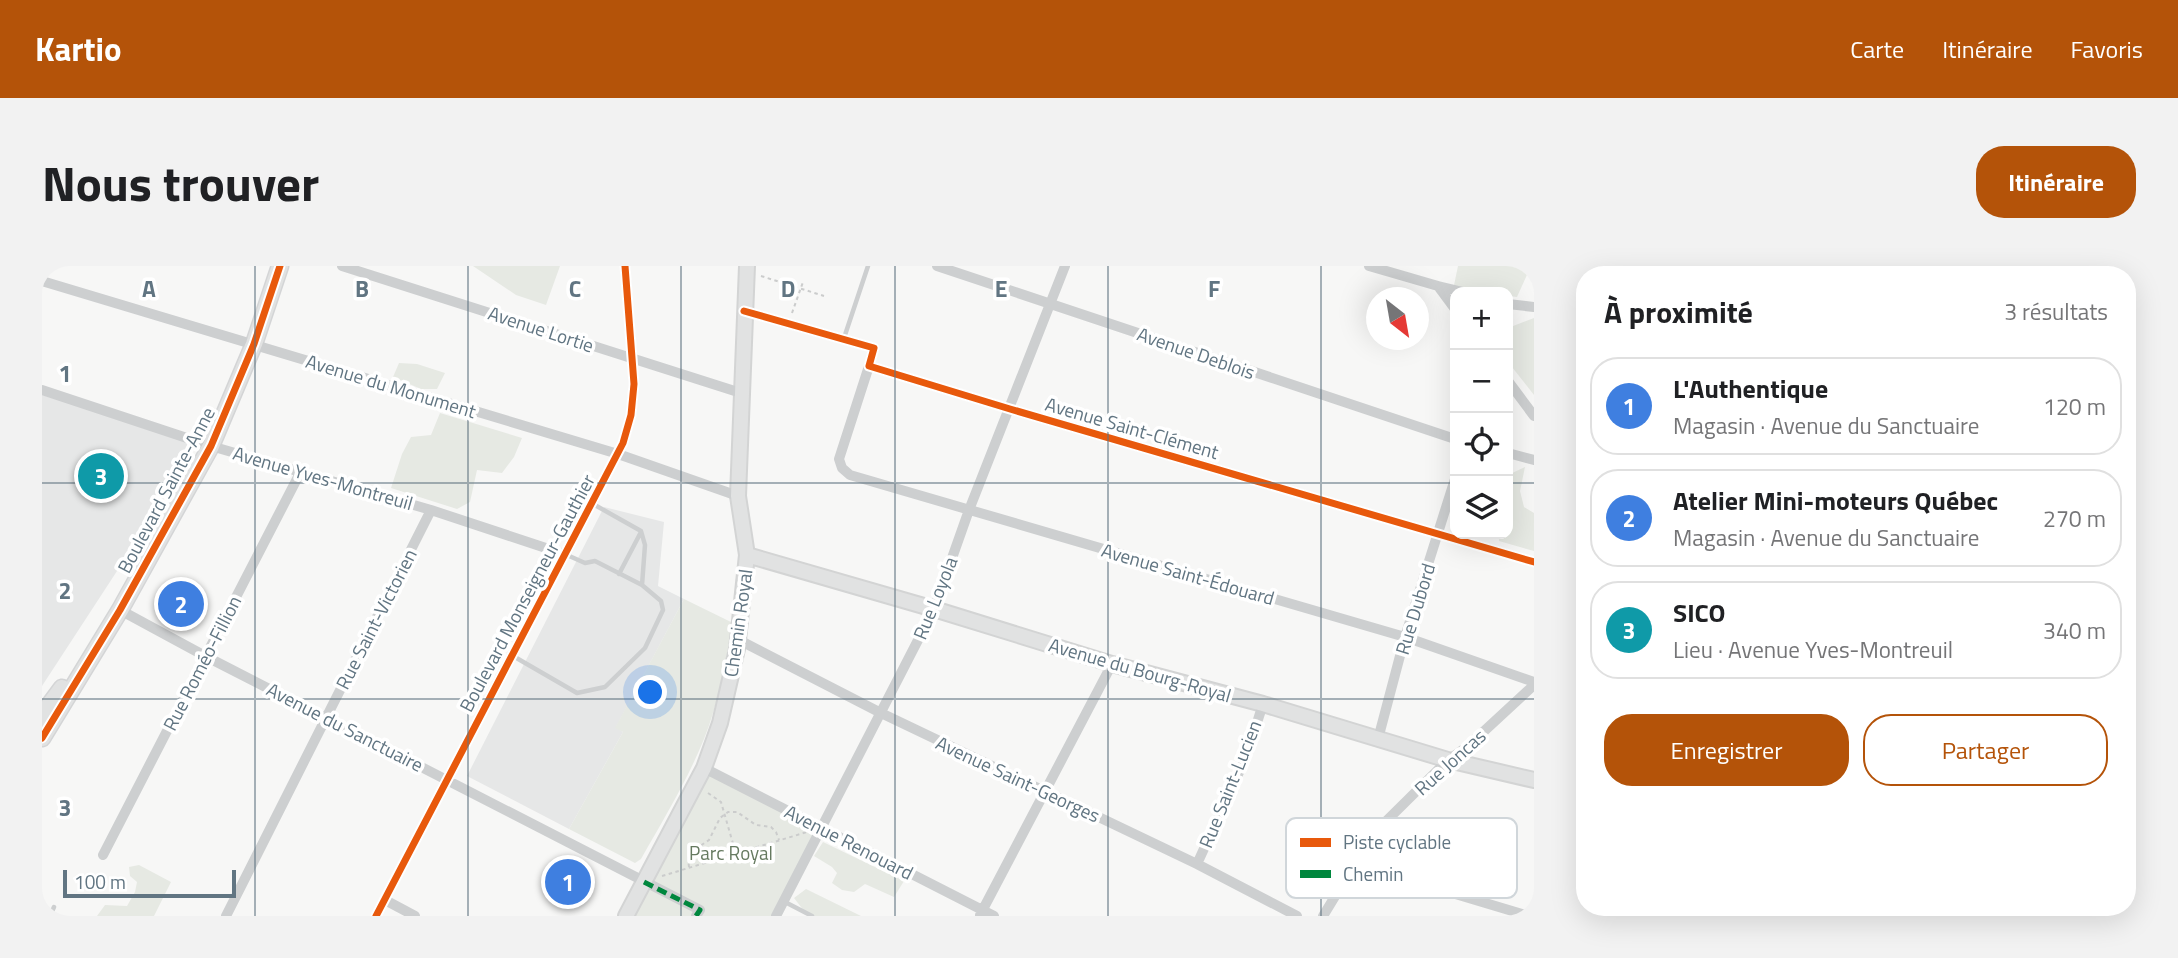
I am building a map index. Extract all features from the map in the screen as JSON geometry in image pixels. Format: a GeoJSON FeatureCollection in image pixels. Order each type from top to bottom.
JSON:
{"type":"FeatureCollection","features":[{"type":"Feature","properties":{"kind":"main road","name":"Boulevard Sainte-Anne"},"geometry":{"type":"LineString","coordinates":[[42,738],[120,610],[211,446],[254,344],[281,266]]}},
{"type":"Feature","properties":{"kind":"main road","name":"Boulevard Sainte-Anne"},"geometry":{"type":"LineString","coordinates":[[42,715],[120,610]]}},
{"type":"Feature","properties":{"kind":"street","name":"Avenue Lortie"},"geometry":{"type":"LineString","coordinates":[[342,266],[741,393]]}},
{"type":"Feature","properties":{"kind":"street","name":"Boulevard Monseigneur-Gauthier"},"geometry":{"type":"LineString","coordinates":[[376,916],[623,443],[631,415],[634,384],[625,266]]}},
{"type":"Feature","properties":{"kind":"street","name":"Avenue Deblois"},"geometry":{"type":"LineString","coordinates":[[937,266],[1450,437]]}},
{"type":"Feature","properties":{"kind":"street","name":"Rue Loyola"},"geometry":{"type":"LineString","coordinates":[[776,916],[934,609],[969,510],[1065,266]]}},
{"type":"Feature","properties":{"kind":"street"},"geometry":{"type":"LineString","coordinates":[[1369,266],[1450,289]]}},
{"type":"Feature","properties":{"kind":"street","name":"Chemin Royal"},"geometry":{"type":"LineString","coordinates":[[626,916],[704,768],[720,723],[738,640],[747,555],[738,496],[747,269]]}},
{"type":"Feature","properties":{"kind":"street","name":"Avenue du Monument"},"geometry":{"type":"LineString","coordinates":[[42,281],[618,454],[738,496]]}},
{"type":"Feature","properties":{"kind":"street"},"geometry":{"type":"LineString","coordinates":[[1438,286],[1450,302]]}},
{"type":"Feature","properties":{"kind":"street"},"geometry":{"type":"LineString","coordinates":[[1513,307],[1534,307]]}},
{"type":"Feature","properties":{"kind":"street"},"geometry":{"type":"LineString","coordinates":[[744,311],[874,348],[869,366]]}},
{"type":"Feature","properties":{"kind":"street","name":"Avenue Saint-Clément"},"geometry":{"type":"LineString","coordinates":[[869,366],[1534,562]]}},
{"type":"Feature","properties":{"kind":"street","name":"Avenue Saint-Édouard"},"geometry":{"type":"LineString","coordinates":[[869,366],[839,459],[842,468],[850,475],[1405,637],[1534,684]]}},
{"type":"Feature","properties":{"kind":"street"},"geometry":{"type":"LineString","coordinates":[[1513,388],[1534,416]]}},
{"type":"Feature","properties":{"kind":"street","name":"Avenue Yves-Montreuil"},"geometry":{"type":"LineString","coordinates":[[42,390],[211,446],[431,510],[564,554]]}},
{"type":"Feature","properties":{"kind":"street"},"geometry":{"type":"LineString","coordinates":[[1513,454],[1534,460]]}},
{"type":"Feature","properties":{"kind":"street","name":"Rue Roméo-Fillion"},"geometry":{"type":"LineString","coordinates":[[103,855],[300,473]]}},
{"type":"Feature","properties":{"kind":"street","name":"Rue Dubord"},"geometry":{"type":"LineString","coordinates":[[1378,739],[1405,637],[1450,495]]}},
{"type":"Feature","properties":{"kind":"street","name":"Rue Saint-Victorien"},"geometry":{"type":"LineString","coordinates":[[226,916],[431,510]]}},
{"type":"Feature","properties":{"kind":"street","name":"Avenue du Bourg-Royal"},"geometry":{"type":"LineString","coordinates":[[747,555],[1112,664],[1262,704],[1448,760],[1534,780]]}},
{"type":"Feature","properties":{"kind":"street","name":"Avenue du Sanctuaire"},"geometry":{"type":"LineString","coordinates":[[120,610],[700,910],[696,916]]}},
{"type":"Feature","properties":{"kind":"street","name":"Avenue Saint-Georges"},"geometry":{"type":"LineString","coordinates":[[738,640],[881,713],[1197,864],[1297,916]]}},
{"type":"Feature","properties":{"kind":"street"},"geometry":{"type":"LineString","coordinates":[[981,913],[1112,664]]}},
{"type":"Feature","properties":{"kind":"street","name":"Rue Joncas"},"geometry":{"type":"LineString","coordinates":[[1389,818],[1448,760],[1468,746],[1534,684]]}},
{"type":"Feature","properties":{"kind":"street","name":"Rue Saint-Lucien"},"geometry":{"type":"LineString","coordinates":[[1197,864],[1246,757],[1262,704]]}},
{"type":"Feature","properties":{"kind":"street","name":"Avenue Renouard"},"geometry":{"type":"LineString","coordinates":[[704,768],[981,913],[994,916]]}},
{"type":"Feature","properties":{"kind":"street","name":"Rue Joncas"},"geometry":{"type":"LineString","coordinates":[[1324,915],[1334,898]]}},
{"type":"Feature","properties":{"kind":"street"},"geometry":{"type":"LineString","coordinates":[[1469,898],[1529,916]]}},
{"type":"Feature","properties":{"kind":"street"},"geometry":{"type":"LineString","coordinates":[[385,900],[415,916]]}},
{"type":"Feature","properties":{"kind":"lane"},"geometry":{"type":"LineString","coordinates":[[844,339],[868,266]]}},
{"type":"Feature","properties":{"kind":"lane"},"geometry":{"type":"LineString","coordinates":[[592,504],[641,531],[645,545],[642,585]]}},
{"type":"Feature","properties":{"kind":"lane"},"geometry":{"type":"LineString","coordinates":[[620,573],[641,531]]}},
{"type":"Feature","properties":{"kind":"lane"},"geometry":{"type":"LineString","coordinates":[[512,656],[577,693],[604,687],[645,648],[663,610],[661,601],[642,585],[620,573],[595,561],[585,563],[564,554]]}},
{"type":"Feature","properties":{"kind":"lane"},"geometry":{"type":"LineString","coordinates":[[784,902],[812,916]]}},
{"type":"Feature","properties":{"kind":"lane"},"geometry":{"type":"LineString","coordinates":[[50,916],[54,907]]}},
{"type":"Feature","properties":{"kind":"path"},"geometry":{"type":"LineString","coordinates":[[747,269],[824,296]]}},
{"type":"Feature","properties":{"kind":"path"},"geometry":{"type":"LineString","coordinates":[[789,324],[803,282]]}},
{"type":"Feature","properties":{"kind":"path"},"geometry":{"type":"LineString","coordinates":[[694,786],[721,802],[736,854]]}},
{"type":"Feature","properties":{"kind":"path"},"geometry":{"type":"LineString","coordinates":[[689,868],[688,858],[691,852],[709,840],[720,818],[725,814],[737,812],[756,825],[771,827],[779,841]]}},
{"type":"Feature","properties":{"kind":"path"},"geometry":{"type":"LineString","coordinates":[[644,882],[821,828]]}},
{"type":"Feature","properties":{"kind":"shaded area"},"geometry":{"type":"Polygon","coordinates":[[[42,395],[190,439],[164,499],[42,686],[42,395]]]}},
{"type":"Feature","properties":{"kind":"shaded area"},"geometry":{"type":"Polygon","coordinates":[[[604,507],[664,522],[658,586],[684,599],[616,727],[623,732],[569,829],[467,776],[604,507]]]}},
{"type":"Feature","properties":{"kind":"green space"},"geometry":{"type":"Polygon","coordinates":[[[473,266],[560,266],[546,305],[516,295],[473,266]]]}},
{"type":"Feature","properties":{"kind":"green space"},"geometry":{"type":"Polygon","coordinates":[[[1458,266],[1531,266],[1517,297],[1513,297],[1513,287],[1454,287],[1458,266]]]}},
{"type":"Feature","properties":{"kind":"green space"},"geometry":{"type":"Polygon","coordinates":[[[1534,318],[1534,395],[1513,368],[1513,326],[1534,318]]]}},
{"type":"Feature","properties":{"kind":"green space"},"geometry":{"type":"Polygon","coordinates":[[[399,363],[417,364],[445,373],[437,389],[421,389],[393,377],[399,363]]]}},
{"type":"Feature","properties":{"kind":"green space"},"geometry":{"type":"Polygon","coordinates":[[[440,413],[522,438],[514,457],[502,473],[477,470],[470,502],[457,509],[391,488],[402,454],[411,437],[431,435],[440,413]]]}},
{"type":"Feature","properties":{"kind":"green space"},"geometry":{"type":"Polygon","coordinates":[[[1525,467],[1520,491],[1524,507],[1534,513],[1534,551],[1499,541],[1513,539],[1513,473],[1525,467]]]}},
{"type":"Feature","properties":{"kind":"green space"},"geometry":{"type":"Polygon","coordinates":[[[684,599],[733,623],[718,696],[704,739],[666,815],[641,859],[635,863],[569,829],[623,732],[615,728],[684,599]]]}},
{"type":"Feature","properties":{"kind":"green space","name":"Parc Royal"},"geometry":{"type":"Polygon","coordinates":[[[704,768],[821,828],[776,916],[626,916],[704,768]]]}},
{"type":"Feature","properties":{"kind":"green space"},"geometry":{"type":"Polygon","coordinates":[[[823,842],[904,881],[894,897],[865,884],[854,892],[842,890],[832,883],[837,873],[814,856],[823,842]]]}},
{"type":"Feature","properties":{"kind":"green space"},"geometry":{"type":"Polygon","coordinates":[[[139,865],[171,882],[154,916],[97,916],[105,905],[127,906],[137,882],[130,876],[129,867],[139,865]]]}},
{"type":"Feature","properties":{"kind":"green space"},"geometry":{"type":"Polygon","coordinates":[[[806,889],[861,916],[808,916],[794,898],[806,889]]]}},
{"type":"Feature","properties":{"kind":"marked path"},"geometry":{"type":"LineString","coordinates":[[644,882],[700,910],[696,916]]}},
{"type":"Feature","properties":{"kind":"cycle path"},"geometry":{"type":"LineString","coordinates":[[42,738],[120,610],[211,446],[254,344],[280,266]]}},
{"type":"Feature","properties":{"kind":"cycle path"},"geometry":{"type":"LineString","coordinates":[[376,916],[623,443],[631,415],[634,384],[625,266]]}},
{"type":"Feature","properties":{"kind":"cycle path"},"geometry":{"type":"LineString","coordinates":[[744,311],[874,348],[869,366],[1534,562]]}},
{"type":"Feature","properties":{"kind":"place","name":"SICO"},"geometry":{"type":"Point","coordinates":[101,476]}},
{"type":"Feature","properties":{"kind":"place","name":"Atelier Mini-moteurs Québec"},"geometry":{"type":"Point","coordinates":[181,604]}},
{"type":"Feature","properties":{"kind":"place","name":"L'Authentique"},"geometry":{"type":"Point","coordinates":[568,882]}}]}
